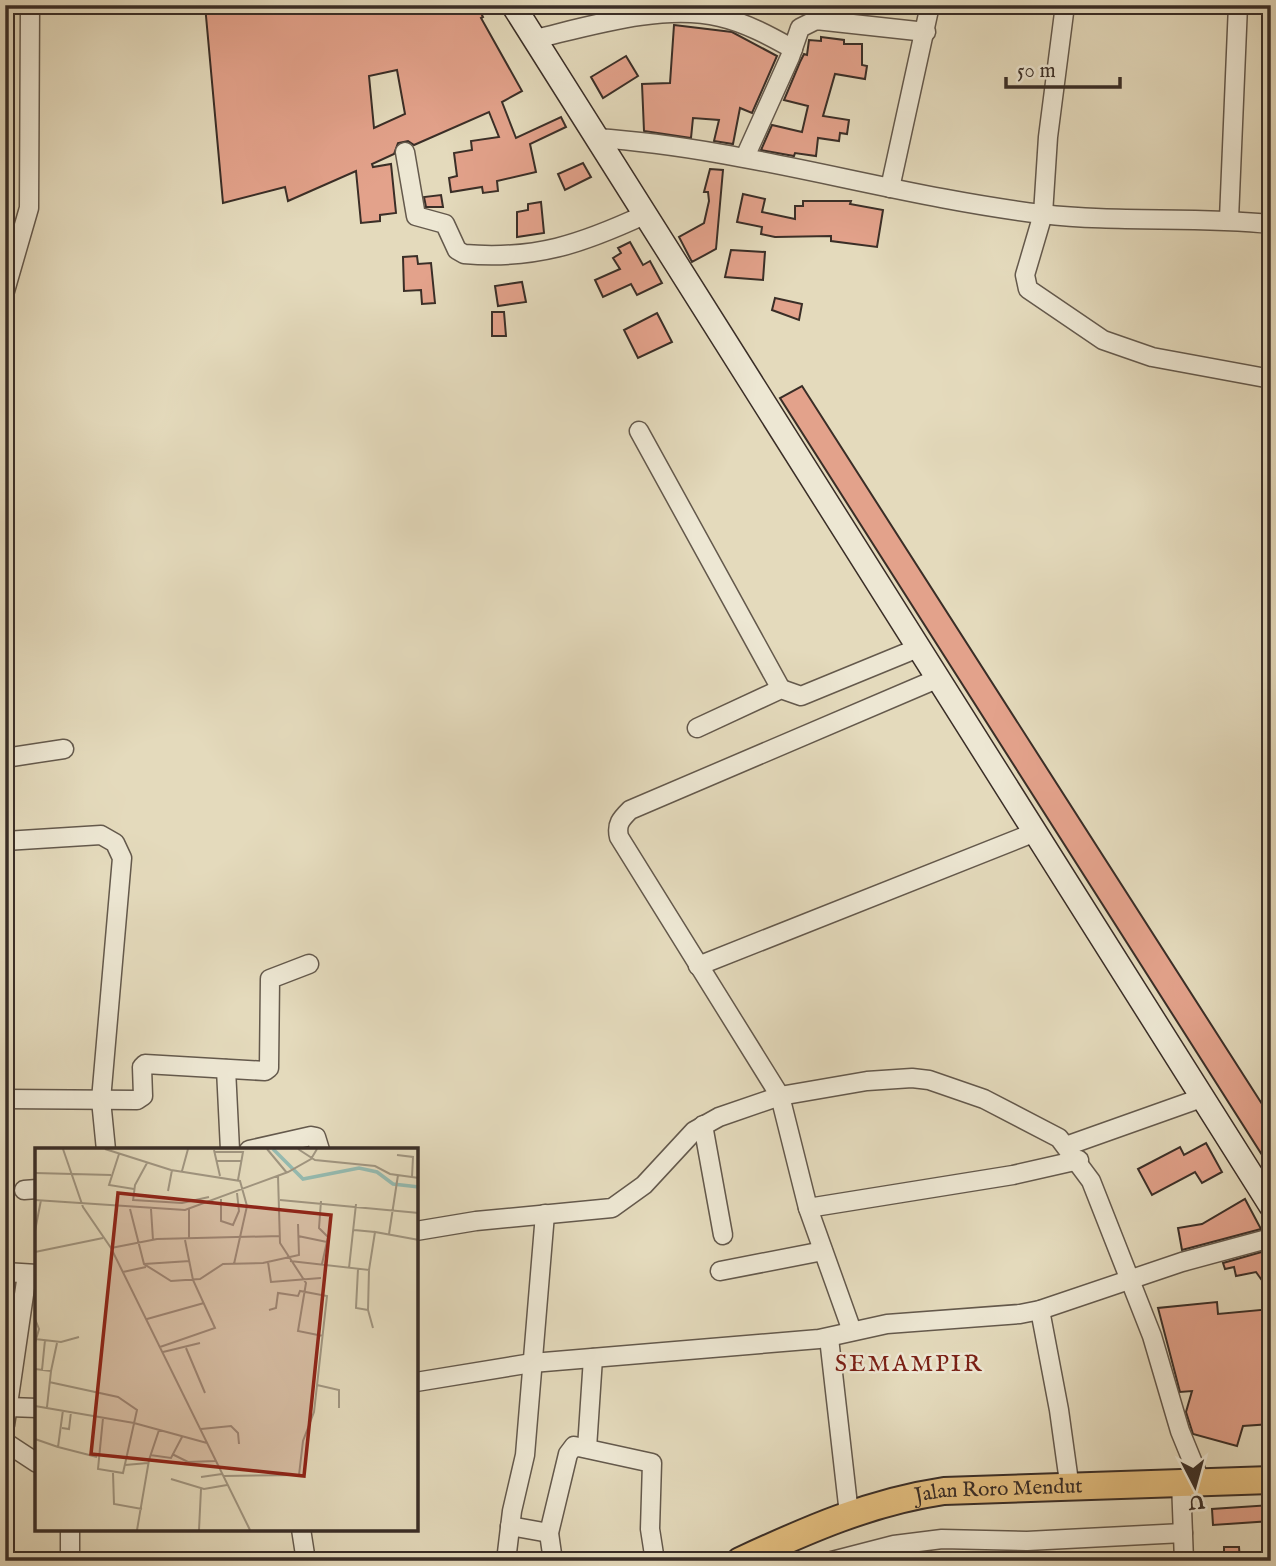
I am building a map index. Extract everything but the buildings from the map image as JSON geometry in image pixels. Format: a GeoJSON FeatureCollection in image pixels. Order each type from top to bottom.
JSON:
{"type":"FeatureCollection","features":[{"type":"Feature","properties":{"kind":"main road"},"geometry":{"type":"LineString","coordinates":[[513,5],[939,678],[1033,833],[1204,1097],[1271,1206]]}},
{"type":"Feature","properties":{"kind":"main road","name":"Jalan Roro Mendut"},"geometry":{"type":"LineString","coordinates":[[740,1561],[883,1502],[944,1491],[1070,1489],[1190,1481],[1271,1480]]}},
{"type":"Feature","properties":{"kind":"street"},"geometry":{"type":"LineString","coordinates":[[5,291],[29,208],[30,5]]}},
{"type":"Feature","properties":{"kind":"street"},"geometry":{"type":"LineString","coordinates":[[890,188],[930,5]]}},
{"type":"Feature","properties":{"kind":"street"},"geometry":{"type":"LineString","coordinates":[[1065,5],[1048,138],[1043,214],[1027,263],[1025,275],[1028,289],[1103,340],[1152,357],[1271,379]]}},
{"type":"Feature","properties":{"kind":"street"},"geometry":{"type":"LineString","coordinates":[[1229,219],[1230,136],[1238,60],[1238,5]]}},
{"type":"Feature","properties":{"kind":"street"},"geometry":{"type":"LineString","coordinates":[[535,39],[682,9],[722,17],[762,32],[793,49]]}},
{"type":"Feature","properties":{"kind":"street"},"geometry":{"type":"LineString","coordinates":[[745,158],[800,28],[816,20],[926,32]]}},
{"type":"Feature","properties":{"kind":"street"},"geometry":{"type":"LineString","coordinates":[[596,138],[637,141],[745,158],[890,188],[1043,214],[1229,219],[1271,224]]}},
{"type":"Feature","properties":{"kind":"street"},"geometry":{"type":"LineString","coordinates":[[405,152],[416,216],[445,224],[457,250],[464,254],[541,252],[585,242],[644,215]]}},
{"type":"Feature","properties":{"kind":"street"},"geometry":{"type":"LineString","coordinates":[[639,431],[781,689],[801,696],[918,648]]}},
{"type":"Feature","properties":{"kind":"street"},"geometry":{"type":"LineString","coordinates":[[852,1331],[808,1208],[780,1096],[620,837],[619,821],[630,810],[939,678]]}},
{"type":"Feature","properties":{"kind":"street"},"geometry":{"type":"LineString","coordinates":[[697,728],[781,689]]}},
{"type":"Feature","properties":{"kind":"street"},"geometry":{"type":"LineString","coordinates":[[5,758],[64,749]]}},
{"type":"Feature","properties":{"kind":"street"},"geometry":{"type":"LineString","coordinates":[[698,966],[1033,833]]}},
{"type":"Feature","properties":{"kind":"street"},"geometry":{"type":"LineString","coordinates":[[5,841],[101,835],[115,843],[122,858],[101,1100],[106,1148]]}},
{"type":"Feature","properties":{"kind":"street"},"geometry":{"type":"LineString","coordinates":[[5,1099],[141,1099],[145,1064],[265,1071],[268,1068],[270,979],[309,964]]}},
{"type":"Feature","properties":{"kind":"street"},"geometry":{"type":"LineString","coordinates":[[226,1069],[230,1148]]}},
{"type":"Feature","properties":{"kind":"street"},"geometry":{"type":"LineString","coordinates":[[418,1231],[544,1214],[600,1211],[622,1204],[644,1185],[686,1138],[703,1125],[737,1108],[780,1096],[867,1080],[912,1078],[929,1080],[984,1099],[1041,1126],[1079,1160],[1091,1181],[1152,1336],[1181,1431],[1190,1481],[1183,1524],[1184,1561]]}},
{"type":"Feature","properties":{"kind":"street"},"geometry":{"type":"LineString","coordinates":[[1066,1146],[1204,1097]]}},
{"type":"Feature","properties":{"kind":"street"},"geometry":{"type":"LineString","coordinates":[[703,1125],[723,1235]]}},
{"type":"Feature","properties":{"kind":"street"},"geometry":{"type":"LineString","coordinates":[[258,1148],[311,1136],[316,1137],[319,1148]]}},
{"type":"Feature","properties":{"kind":"street"},"geometry":{"type":"LineString","coordinates":[[808,1208],[1013,1175],[1079,1160]]}},
{"type":"Feature","properties":{"kind":"street"},"geometry":{"type":"LineString","coordinates":[[506,1561],[510,1526],[525,1455],[544,1214]]}},
{"type":"Feature","properties":{"kind":"street"},"geometry":{"type":"LineString","coordinates":[[418,1382],[532,1363],[829,1338],[887,1324],[1040,1310],[1128,1280],[1271,1238]]}},
{"type":"Feature","properties":{"kind":"street"},"geometry":{"type":"LineString","coordinates":[[720,1271],[823,1251]]}},
{"type":"Feature","properties":{"kind":"street"},"geometry":{"type":"LineString","coordinates":[[5,1272],[32,1274],[5,1425]]}},
{"type":"Feature","properties":{"kind":"street"},"geometry":{"type":"LineString","coordinates":[[1040,1310],[1059,1410],[1070,1489]]}},
{"type":"Feature","properties":{"kind":"street"},"geometry":{"type":"LineString","coordinates":[[829,1338],[849,1514]]}},
{"type":"Feature","properties":{"kind":"street"},"geometry":{"type":"LineString","coordinates":[[587,1448],[593,1358]]}},
{"type":"Feature","properties":{"kind":"street"},"geometry":{"type":"LineString","coordinates":[[9,1406],[35,1408]]}},
{"type":"Feature","properties":{"kind":"street"},"geometry":{"type":"LineString","coordinates":[[5,1442],[35,1462]]}},
{"type":"Feature","properties":{"kind":"street"},"geometry":{"type":"LineString","coordinates":[[553,1561],[549,1533],[568,1454],[575,1446],[652,1463],[650,1529],[655,1561]]}},
{"type":"Feature","properties":{"kind":"street"},"geometry":{"type":"LineString","coordinates":[[832,1561],[894,1545],[942,1539],[1027,1541],[1183,1524]]}},
{"type":"Feature","properties":{"kind":"street"},"geometry":{"type":"LineString","coordinates":[[510,1526],[549,1533]]}},
{"type":"Feature","properties":{"kind":"street"},"geometry":{"type":"LineString","coordinates":[[69,1531],[70,1561]]}},
{"type":"Feature","properties":{"kind":"street"},"geometry":{"type":"LineString","coordinates":[[302,1531],[306,1561]]}},
{"type":"Feature","properties":{"kind":"district","name":"SEMAMPIR"},"geometry":{"type":"Point","coordinates":[909,1364]}}]}
